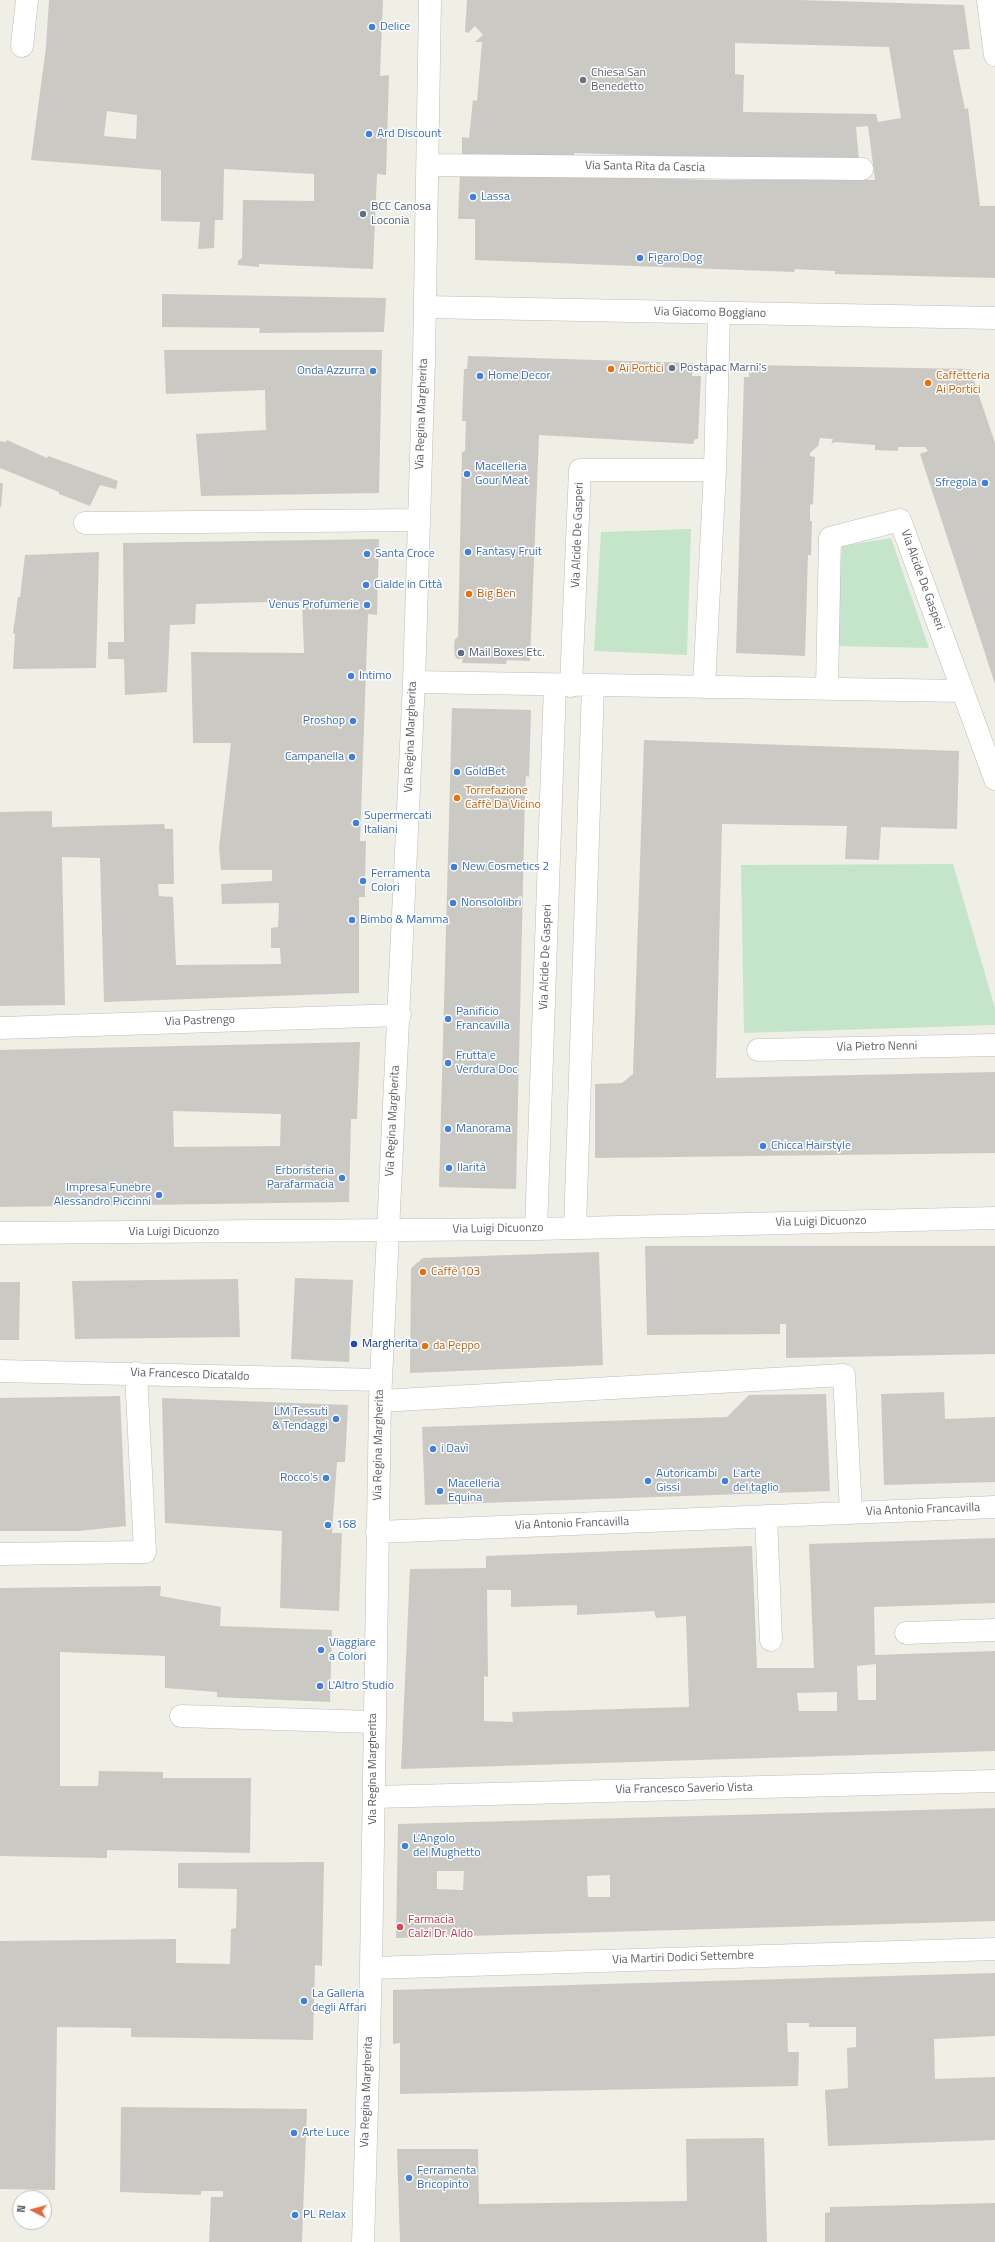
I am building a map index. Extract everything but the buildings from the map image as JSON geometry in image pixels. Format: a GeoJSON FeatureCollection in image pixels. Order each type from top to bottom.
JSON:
{"type":"FeatureCollection","features":[{"type":"Feature","properties":{"kind":"street"},"geometry":{"type":"LineString","coordinates":[[22,46],[27,0]]}},
{"type":"Feature","properties":{"kind":"street","name":"Via Regina Margherita"},"geometry":{"type":"LineString","coordinates":[[363,2242],[371,1968],[380,1390],[387,1231],[400,1015],[414,682],[425,307],[430,0]]}},
{"type":"Feature","properties":{"kind":"street"},"geometry":{"type":"LineString","coordinates":[[988,0],[995,55]]}},
{"type":"Feature","properties":{"kind":"street","name":"Via Santa Rita da Cascia"},"geometry":{"type":"LineString","coordinates":[[428,165],[862,169]]}},
{"type":"Feature","properties":{"kind":"street","name":"Via Giacomo Boggiano"},"geometry":{"type":"LineString","coordinates":[[425,307],[995,318]]}},
{"type":"Feature","properties":{"kind":"street"},"geometry":{"type":"LineString","coordinates":[[704,687],[715,470],[719,313]]}},
{"type":"Feature","properties":{"kind":"street","name":"Via Alcide De Gasperi"},"geometry":{"type":"LineString","coordinates":[[536,1229],[563,685],[580,470],[715,470]]}},
{"type":"Feature","properties":{"kind":"street"},"geometry":{"type":"LineString","coordinates":[[85,523],[419,520]]}},
{"type":"Feature","properties":{"kind":"street","name":"Via Alcide De Gasperi"},"geometry":{"type":"LineString","coordinates":[[827,687],[830,538],[900,520],[995,779]]}},
{"type":"Feature","properties":{"kind":"street"},"geometry":{"type":"LineString","coordinates":[[414,682],[593,686],[827,687],[962,691]]}},
{"type":"Feature","properties":{"kind":"street"},"geometry":{"type":"LineString","coordinates":[[575,1228],[593,686]]}},
{"type":"Feature","properties":{"kind":"street","name":"Via Pastrengo"},"geometry":{"type":"LineString","coordinates":[[0,1028],[400,1015]]}},
{"type":"Feature","properties":{"kind":"street","name":"Via Pietro Nenni"},"geometry":{"type":"LineString","coordinates":[[758,1050],[995,1045]]}},
{"type":"Feature","properties":{"kind":"street","name":"Via Luigi Dicuonzo"},"geometry":{"type":"LineString","coordinates":[[0,1233],[536,1229],[995,1218]]}},
{"type":"Feature","properties":{"kind":"street","name":"Via Francesco Dicataldo"},"geometry":{"type":"LineString","coordinates":[[0,1371],[136,1373],[380,1390],[844,1375]]}},
{"type":"Feature","properties":{"kind":"street"},"geometry":{"type":"LineString","coordinates":[[0,1554],[145,1552],[136,1373]]}},
{"type":"Feature","properties":{"kind":"street","name":"Via Antonio Francavilla"},"geometry":{"type":"LineString","coordinates":[[844,1375],[851,1513]]}},
{"type":"Feature","properties":{"kind":"street","name":"Via Antonio Francavilla"},"geometry":{"type":"LineString","coordinates":[[377,1532],[995,1507]]}},
{"type":"Feature","properties":{"kind":"street"},"geometry":{"type":"LineString","coordinates":[[766,1516],[771,1640]]}},
{"type":"Feature","properties":{"kind":"street"},"geometry":{"type":"LineString","coordinates":[[906,1633],[995,1630]]}},
{"type":"Feature","properties":{"kind":"street"},"geometry":{"type":"LineString","coordinates":[[182,1716],[374,1722]]}},
{"type":"Feature","properties":{"kind":"street","name":"Via Francesco Saverio Vista"},"geometry":{"type":"LineString","coordinates":[[374,1797],[995,1781]]}},
{"type":"Feature","properties":{"kind":"street","name":"Via Martiri Dodici Settembre"},"geometry":{"type":"LineString","coordinates":[[371,1968],[995,1949]]}},
{"type":"Feature","properties":{"kind":"green space"},"geometry":{"type":"Polygon","coordinates":[[[691,529],[687,655],[594,651],[601,532],[691,529]]]}},
{"type":"Feature","properties":{"kind":"green space"},"geometry":{"type":"Polygon","coordinates":[[[891,538],[929,648],[836,646],[842,546],[891,538]]]}},
{"type":"Feature","properties":{"kind":"green space"},"geometry":{"type":"Polygon","coordinates":[[[953,864],[995,1008],[995,1025],[744,1033],[741,865],[953,864]]]}},
{"type":"Feature","properties":{"kind":"place","name":"Delice"},"geometry":{"type":"Point","coordinates":[372,27]}},
{"type":"Feature","properties":{"kind":"place","name":"Chiesa San Benedetto"},"geometry":{"type":"Point","coordinates":[583,80]}},
{"type":"Feature","properties":{"kind":"place","name":"Ard Discount"},"geometry":{"type":"Point","coordinates":[369,134]}},
{"type":"Feature","properties":{"kind":"place","name":"Lassa"},"geometry":{"type":"Point","coordinates":[473,197]}},
{"type":"Feature","properties":{"kind":"place","name":"BCC Canosa Loconia"},"geometry":{"type":"Point","coordinates":[363,214]}},
{"type":"Feature","properties":{"kind":"place","name":"Figaro Dog"},"geometry":{"type":"Point","coordinates":[640,258]}},
{"type":"Feature","properties":{"kind":"place","name":"Postapac Marni's"},"geometry":{"type":"Point","coordinates":[672,368]}},
{"type":"Feature","properties":{"kind":"place","name":"Ai Portici"},"geometry":{"type":"Point","coordinates":[611,369]}},
{"type":"Feature","properties":{"kind":"place","name":"Onda Azzurra"},"geometry":{"type":"Point","coordinates":[373,371]}},
{"type":"Feature","properties":{"kind":"place","name":"Home Decor"},"geometry":{"type":"Point","coordinates":[480,376]}},
{"type":"Feature","properties":{"kind":"place","name":"Caffetteria Ai Portici"},"geometry":{"type":"Point","coordinates":[928,383]}},
{"type":"Feature","properties":{"kind":"place","name":"Macelleria Gour Meat"},"geometry":{"type":"Point","coordinates":[467,474]}},
{"type":"Feature","properties":{"kind":"place","name":"Sfregola"},"geometry":{"type":"Point","coordinates":[985,483]}},
{"type":"Feature","properties":{"kind":"place","name":"Fantasy Fruit"},"geometry":{"type":"Point","coordinates":[468,552]}},
{"type":"Feature","properties":{"kind":"place","name":"Santa Croce"},"geometry":{"type":"Point","coordinates":[367,554]}},
{"type":"Feature","properties":{"kind":"place","name":"Cialde in Città"},"geometry":{"type":"Point","coordinates":[366,585]}},
{"type":"Feature","properties":{"kind":"place","name":"Big Ben"},"geometry":{"type":"Point","coordinates":[469,594]}},
{"type":"Feature","properties":{"kind":"place","name":"Venus Profumerie"},"geometry":{"type":"Point","coordinates":[367,605]}},
{"type":"Feature","properties":{"kind":"place","name":"Mail Boxes Etc."},"geometry":{"type":"Point","coordinates":[461,653]}},
{"type":"Feature","properties":{"kind":"place","name":"Intimo"},"geometry":{"type":"Point","coordinates":[351,676]}},
{"type":"Feature","properties":{"kind":"place","name":"Proshop"},"geometry":{"type":"Point","coordinates":[353,721]}},
{"type":"Feature","properties":{"kind":"place","name":"Campanella"},"geometry":{"type":"Point","coordinates":[352,757]}},
{"type":"Feature","properties":{"kind":"place","name":"GoldBet"},"geometry":{"type":"Point","coordinates":[457,772]}},
{"type":"Feature","properties":{"kind":"place","name":"Torrefazione Caffè Da Vicino"},"geometry":{"type":"Point","coordinates":[457,798]}},
{"type":"Feature","properties":{"kind":"place","name":"Supermercati Italiani"},"geometry":{"type":"Point","coordinates":[356,823]}},
{"type":"Feature","properties":{"kind":"place","name":"New Cosmetics 2"},"geometry":{"type":"Point","coordinates":[454,867]}},
{"type":"Feature","properties":{"kind":"place","name":"Ferramenta Colori"},"geometry":{"type":"Point","coordinates":[363,881]}},
{"type":"Feature","properties":{"kind":"place","name":"Nonsololibri"},"geometry":{"type":"Point","coordinates":[453,903]}},
{"type":"Feature","properties":{"kind":"place","name":"Bimbo & Mamma"},"geometry":{"type":"Point","coordinates":[352,920]}},
{"type":"Feature","properties":{"kind":"place","name":"Panificio Francavilla"},"geometry":{"type":"Point","coordinates":[448,1019]}},
{"type":"Feature","properties":{"kind":"place","name":"Frutta e Verdura Doc"},"geometry":{"type":"Point","coordinates":[448,1063]}},
{"type":"Feature","properties":{"kind":"place","name":"Manorama"},"geometry":{"type":"Point","coordinates":[448,1129]}},
{"type":"Feature","properties":{"kind":"place","name":"Chicca Hairstyle"},"geometry":{"type":"Point","coordinates":[763,1146]}},
{"type":"Feature","properties":{"kind":"place","name":"Ilarità"},"geometry":{"type":"Point","coordinates":[449,1168]}},
{"type":"Feature","properties":{"kind":"place","name":"Erboristeria Parafarmacia"},"geometry":{"type":"Point","coordinates":[342,1178]}},
{"type":"Feature","properties":{"kind":"place","name":"Impresa Funebre Alessandro Piccinni"},"geometry":{"type":"Point","coordinates":[159,1195]}},
{"type":"Feature","properties":{"kind":"place","name":"Caffè 103"},"geometry":{"type":"Point","coordinates":[423,1272]}},
{"type":"Feature","properties":{"kind":"place","name":"Margherita"},"geometry":{"type":"Point","coordinates":[354,1344]}},
{"type":"Feature","properties":{"kind":"place","name":"da Peppo"},"geometry":{"type":"Point","coordinates":[425,1346]}},
{"type":"Feature","properties":{"kind":"place","name":"LM Tessuti & Tendaggi"},"geometry":{"type":"Point","coordinates":[336,1419]}},
{"type":"Feature","properties":{"kind":"place","name":"i Davì"},"geometry":{"type":"Point","coordinates":[433,1449]}},
{"type":"Feature","properties":{"kind":"place","name":"Rocco's"},"geometry":{"type":"Point","coordinates":[326,1478]}},
{"type":"Feature","properties":{"kind":"place","name":"Autoricambi Gissi"},"geometry":{"type":"Point","coordinates":[648,1481]}},
{"type":"Feature","properties":{"kind":"place","name":"L'arte del taglio"},"geometry":{"type":"Point","coordinates":[725,1481]}},
{"type":"Feature","properties":{"kind":"place","name":"Macelleria Equina"},"geometry":{"type":"Point","coordinates":[440,1491]}},
{"type":"Feature","properties":{"kind":"place","name":"168"},"geometry":{"type":"Point","coordinates":[328,1525]}},
{"type":"Feature","properties":{"kind":"place","name":"Viaggiare a Colori"},"geometry":{"type":"Point","coordinates":[321,1650]}},
{"type":"Feature","properties":{"kind":"place","name":"L'Altro Studio"},"geometry":{"type":"Point","coordinates":[320,1686]}},
{"type":"Feature","properties":{"kind":"place","name":"L'Angolo del Mughetto"},"geometry":{"type":"Point","coordinates":[405,1846]}},
{"type":"Feature","properties":{"kind":"place","name":"Farmacia Calzi Dr. Aldo"},"geometry":{"type":"Point","coordinates":[400,1927]}},
{"type":"Feature","properties":{"kind":"place","name":"La Galleria degli Affari"},"geometry":{"type":"Point","coordinates":[304,2001]}},
{"type":"Feature","properties":{"kind":"place","name":"Arte Luce"},"geometry":{"type":"Point","coordinates":[294,2133]}},
{"type":"Feature","properties":{"kind":"place","name":"Ferramenta Bricopinto"},"geometry":{"type":"Point","coordinates":[409,2178]}},
{"type":"Feature","properties":{"kind":"place","name":"PL Relax"},"geometry":{"type":"Point","coordinates":[295,2215]}}]}
